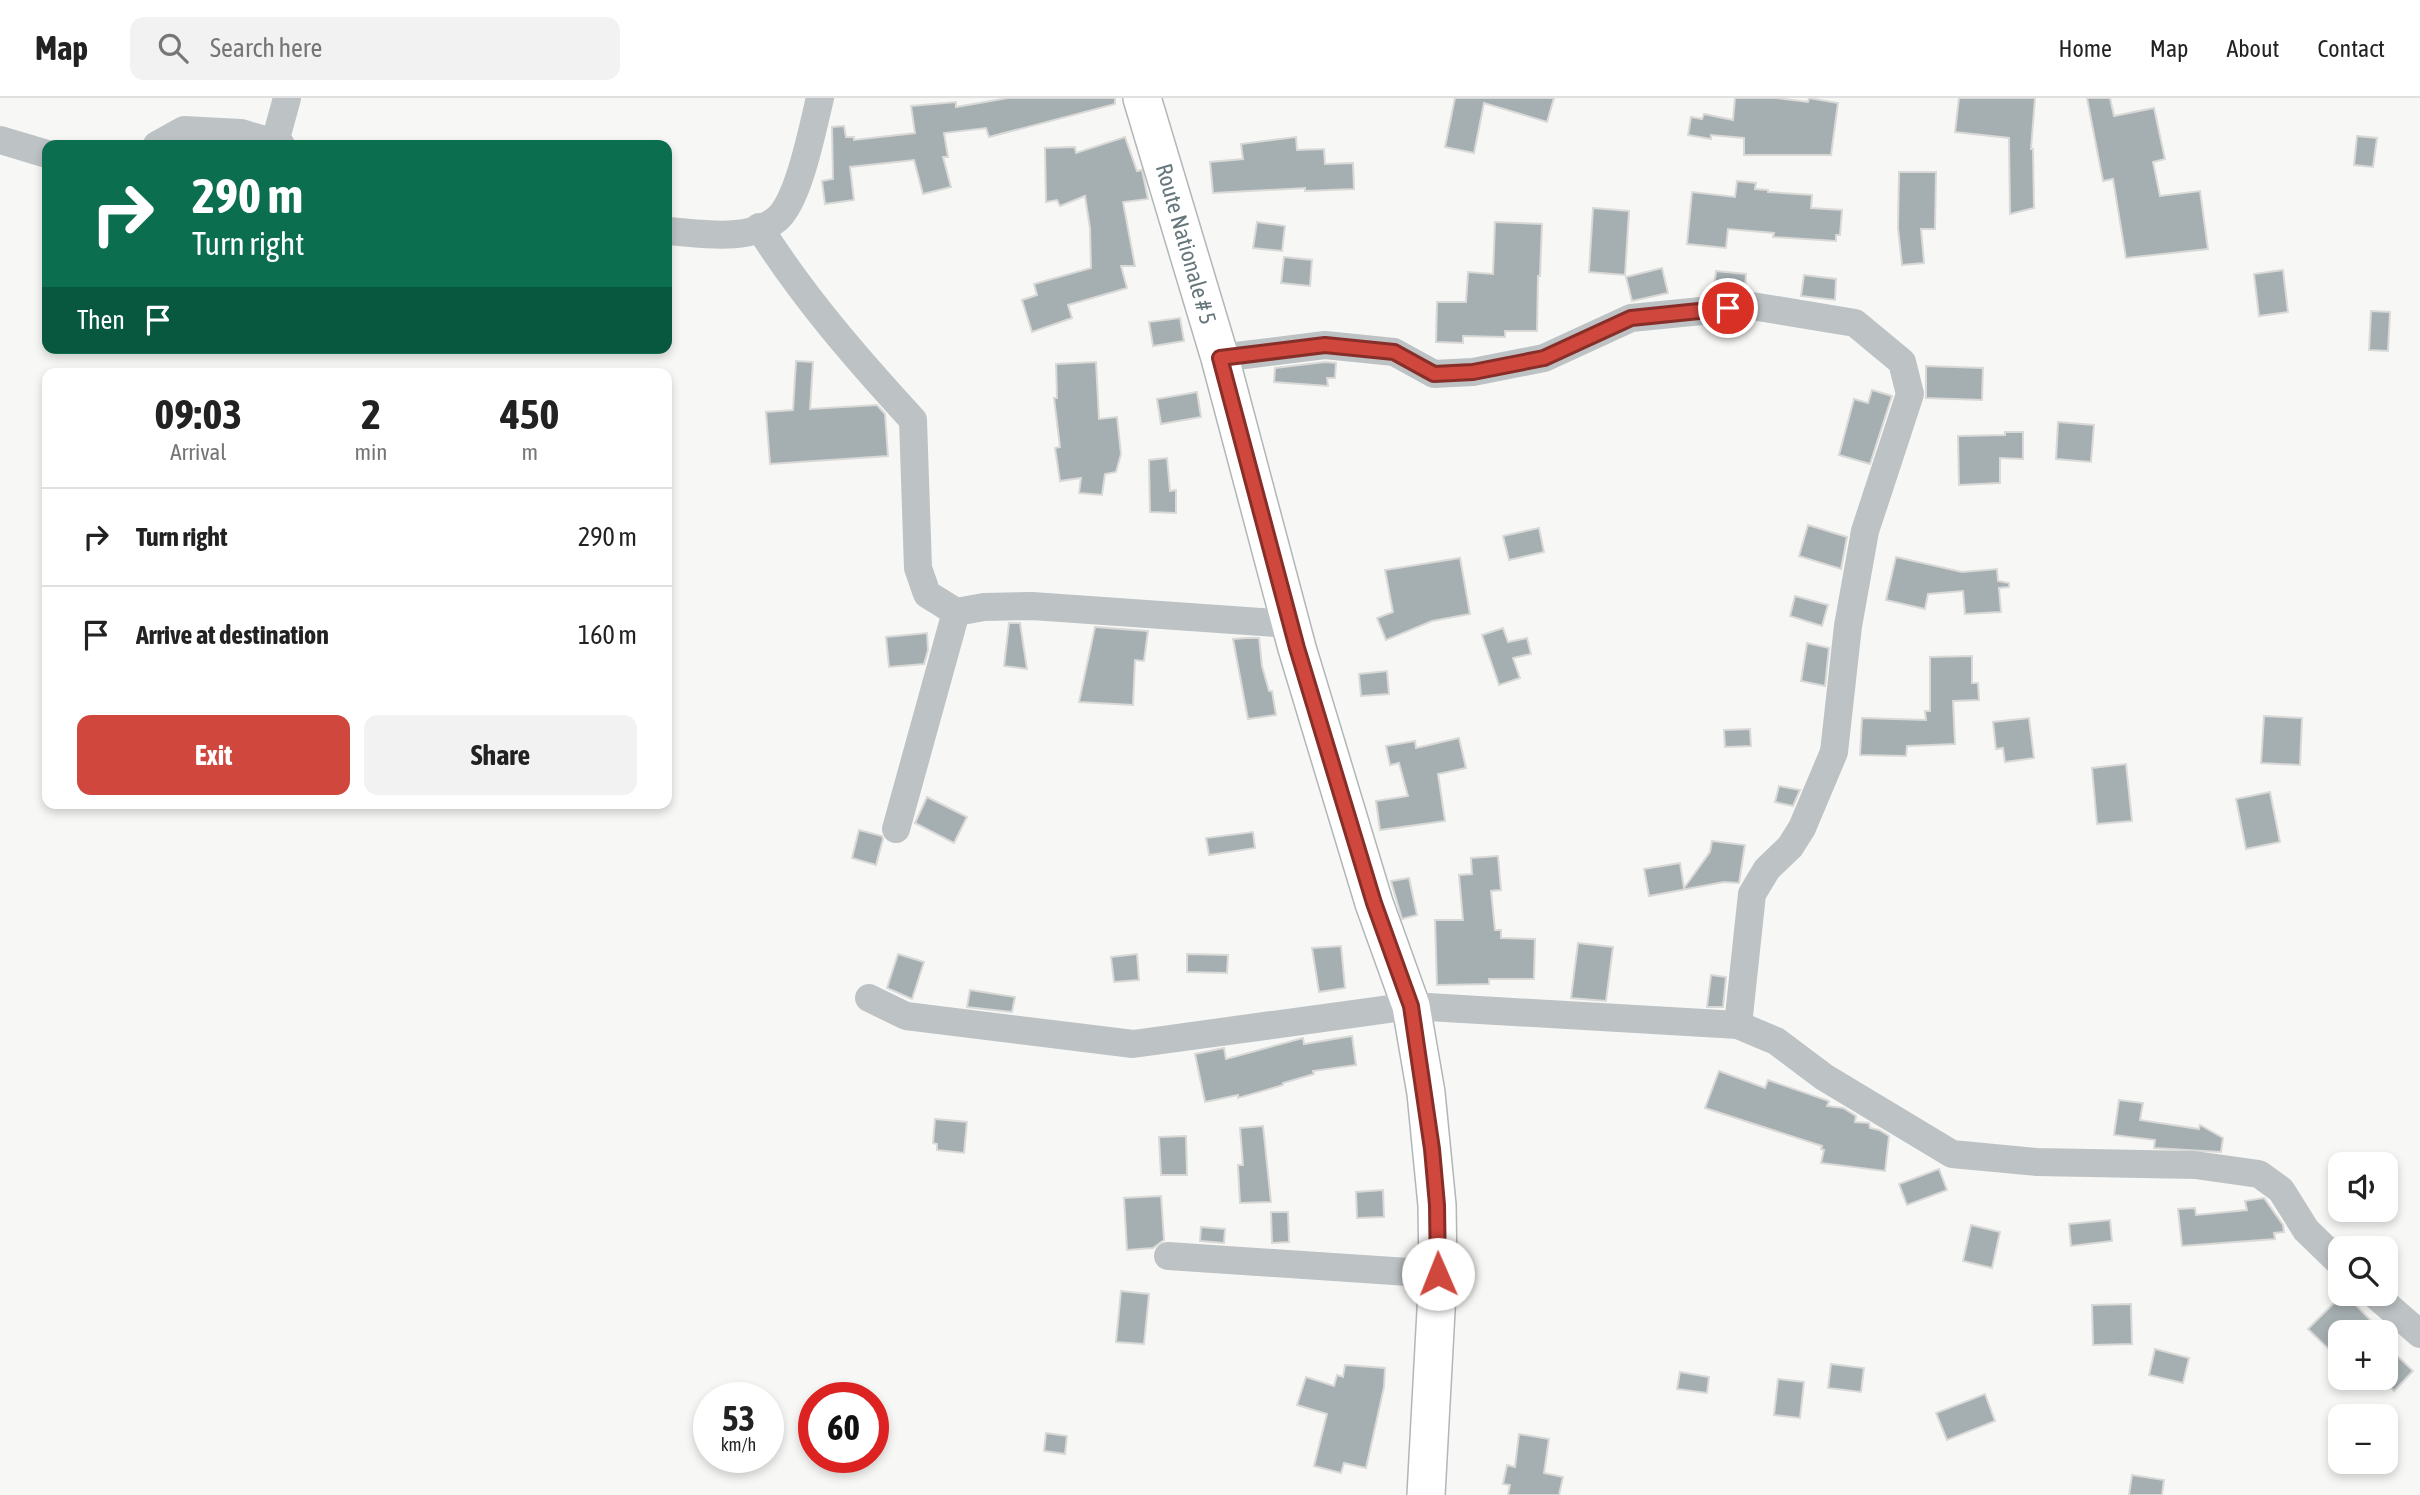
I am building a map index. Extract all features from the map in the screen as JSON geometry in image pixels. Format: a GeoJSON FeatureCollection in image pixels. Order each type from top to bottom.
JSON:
{"type":"FeatureCollection","features":[{"type":"Feature","properties":{"kind":"main road","name":"Route Nationale # 5"},"geometry":{"type":"LineString","coordinates":[[1142,98],[1220,358],[1290,624],[1374,903],[1411,1006],[1432,1149],[1437,1205],[1438,1274],[1426,1495]]}},
{"type":"Feature","properties":{"kind":"street"},"geometry":{"type":"LineString","coordinates":[[279,140],[287,98]]}},
{"type":"Feature","properties":{"kind":"street"},"geometry":{"type":"LineString","coordinates":[[672,231],[719,235],[759,227],[778,218],[798,179],[820,98]]}},
{"type":"Feature","properties":{"kind":"street"},"geometry":{"type":"LineString","coordinates":[[166,140],[184,130],[241,133],[265,140]]}},
{"type":"Feature","properties":{"kind":"street"},"geometry":{"type":"LineString","coordinates":[[0,141],[42,153]]}},
{"type":"Feature","properties":{"kind":"street"},"geometry":{"type":"LineString","coordinates":[[759,227],[787,272],[913,420],[918,568],[927,594],[956,612],[984,607],[1032,606],[1290,624]]}},
{"type":"Feature","properties":{"kind":"street"},"geometry":{"type":"LineString","coordinates":[[1220,358],[1325,345],[1394,352],[1434,374],[1473,372],[1544,358],[1631,318],[1752,306],[1855,323],[1902,362],[1910,394],[1865,531],[1848,626],[1834,752],[1802,828],[1790,847],[1768,869],[1752,894],[1738,1025]]}},
{"type":"Feature","properties":{"kind":"street"},"geometry":{"type":"LineString","coordinates":[[896,829],[956,612]]}},
{"type":"Feature","properties":{"kind":"street"},"geometry":{"type":"LineString","coordinates":[[869,998],[906,1016],[1133,1044],[1411,1006],[1738,1025],[1776,1041],[1825,1077],[1952,1154],[2037,1162],[2195,1166],[2259,1174],[2281,1190],[2306,1230],[2328,1251]]}},
{"type":"Feature","properties":{"kind":"street"},"geometry":{"type":"LineString","coordinates":[[1168,1256],[1438,1274]]}},
{"type":"Feature","properties":{"kind":"street"},"geometry":{"type":"LineString","coordinates":[[2388,1306],[2420,1334]]}},
{"type":"Feature","properties":{"kind":"building"},"geometry":{"type":"Polygon","coordinates":[[[1008,98],[1115,98],[1115,104],[989,137],[986,128],[944,133],[948,157],[943,157],[951,187],[923,194],[914,160],[850,167],[854,200],[825,204],[822,181],[833,179],[832,127],[844,126],[846,137],[854,137],[854,140],[915,133],[911,106],[956,102],[956,107],[1008,98]]]}},
{"type":"Feature","properties":{"kind":"building"},"geometry":{"type":"Polygon","coordinates":[[[1455,98],[1554,98],[1547,122],[1484,103],[1474,153],[1445,147],[1455,98]]]}},
{"type":"Feature","properties":{"kind":"building"},"geometry":{"type":"Polygon","coordinates":[[[1735,98],[1776,98],[1808,102],[1809,98],[1838,103],[1831,155],[1744,155],[1744,138],[1711,135],[1711,139],[1688,135],[1691,117],[1702,119],[1704,114],[1733,120],[1735,98]]]}},
{"type":"Feature","properties":{"kind":"building"},"geometry":{"type":"Polygon","coordinates":[[[1959,98],[2035,98],[2031,149],[2034,208],[2010,214],[2009,138],[1955,132],[1959,98]]]}},
{"type":"Feature","properties":{"kind":"building"},"geometry":{"type":"Polygon","coordinates":[[[2087,98],[2110,98],[2114,116],[2154,108],[2165,159],[2153,162],[2160,196],[2200,191],[2208,249],[2126,258],[2113,179],[2103,181],[2087,98]]]}},
{"type":"Feature","properties":{"kind":"building"},"geometry":{"type":"Polygon","coordinates":[[[2357,136],[2377,138],[2373,167],[2354,165],[2357,136]]]}},
{"type":"Feature","properties":{"kind":"building"},"geometry":{"type":"Polygon","coordinates":[[[1125,137],[1137,171],[1142,170],[1148,199],[1123,202],[1135,266],[1121,266],[1127,288],[1068,305],[1072,318],[1032,332],[1022,300],[1037,295],[1034,284],[1091,268],[1090,228],[1085,196],[1060,206],[1057,200],[1046,202],[1045,148],[1075,147],[1076,153],[1125,137]]]}},
{"type":"Feature","properties":{"kind":"building"},"geometry":{"type":"Polygon","coordinates":[[[1296,137],[1297,150],[1324,149],[1325,164],[1353,163],[1354,189],[1305,191],[1305,188],[1213,193],[1210,162],[1243,159],[1241,144],[1296,137]]]}},
{"type":"Feature","properties":{"kind":"building"},"geometry":{"type":"Polygon","coordinates":[[[1899,172],[1936,172],[1935,229],[1921,229],[1924,263],[1902,265],[1898,228],[1899,172]]]}},
{"type":"Feature","properties":{"kind":"building"},"geometry":{"type":"Polygon","coordinates":[[[1737,181],[1756,183],[1755,189],[1768,192],[1812,195],[1811,208],[1842,210],[1840,235],[1836,235],[1836,241],[1773,237],[1774,233],[1728,229],[1726,248],[1687,244],[1692,192],[1735,197],[1737,181]]]}},
{"type":"Feature","properties":{"kind":"building"},"geometry":{"type":"Polygon","coordinates":[[[1593,208],[1629,211],[1625,275],[1589,272],[1593,208]]]}},
{"type":"Feature","properties":{"kind":"building"},"geometry":{"type":"Polygon","coordinates":[[[1257,222],[1285,226],[1282,251],[1253,248],[1257,222]]]}},
{"type":"Feature","properties":{"kind":"building"},"geometry":{"type":"Polygon","coordinates":[[[1495,222],[1542,224],[1537,331],[1505,331],[1505,337],[1463,336],[1463,343],[1436,342],[1437,302],[1466,302],[1468,272],[1493,274],[1495,222]]]}},
{"type":"Feature","properties":{"kind":"building"},"geometry":{"type":"Polygon","coordinates":[[[1284,257],[1312,260],[1310,286],[1281,283],[1284,257]]]}},
{"type":"Feature","properties":{"kind":"building"},"geometry":{"type":"Polygon","coordinates":[[[1662,268],[1668,293],[1632,301],[1626,277],[1662,268]]]}},
{"type":"Feature","properties":{"kind":"building"},"geometry":{"type":"Polygon","coordinates":[[[2283,270],[2288,312],[2259,316],[2254,274],[2283,270]]]}},
{"type":"Feature","properties":{"kind":"building"},"geometry":{"type":"Polygon","coordinates":[[[1716,271],[1746,274],[1745,290],[1713,293],[1716,271]]]}},
{"type":"Feature","properties":{"kind":"building"},"geometry":{"type":"Polygon","coordinates":[[[1804,275],[1836,279],[1835,300],[1801,296],[1804,275]]]}},
{"type":"Feature","properties":{"kind":"building"},"geometry":{"type":"Polygon","coordinates":[[[2371,311],[2390,312],[2388,351],[2369,350],[2371,311]]]}},
{"type":"Feature","properties":{"kind":"building"},"geometry":{"type":"Polygon","coordinates":[[[1180,318],[1184,341],[1153,346],[1149,322],[1180,318]]]}},
{"type":"Feature","properties":{"kind":"building"},"geometry":{"type":"Polygon","coordinates":[[[796,361],[813,362],[810,409],[877,405],[885,414],[888,456],[770,464],[766,412],[793,410],[796,361]]]}},
{"type":"Feature","properties":{"kind":"building"},"geometry":{"type":"Polygon","coordinates":[[[1096,362],[1099,419],[1117,417],[1121,454],[1116,472],[1105,474],[1102,495],[1079,493],[1081,478],[1060,481],[1055,448],[1060,447],[1054,398],[1057,398],[1056,364],[1096,362]]]}},
{"type":"Feature","properties":{"kind":"building"},"geometry":{"type":"Polygon","coordinates":[[[1336,363],[1335,378],[1327,378],[1328,386],[1274,382],[1275,368],[1336,363]]]}},
{"type":"Feature","properties":{"kind":"building"},"geometry":{"type":"Polygon","coordinates":[[[1926,366],[1983,368],[1982,400],[1926,398],[1926,366]]]}},
{"type":"Feature","properties":{"kind":"building"},"geometry":{"type":"Polygon","coordinates":[[[1872,390],[1892,396],[1870,464],[1839,455],[1854,399],[1868,403],[1872,390]]]}},
{"type":"Feature","properties":{"kind":"building"},"geometry":{"type":"Polygon","coordinates":[[[1197,392],[1201,417],[1161,424],[1157,399],[1197,392]]]}},
{"type":"Feature","properties":{"kind":"building"},"geometry":{"type":"Polygon","coordinates":[[[2058,422],[2094,425],[2091,462],[2056,459],[2058,422]]]}},
{"type":"Feature","properties":{"kind":"building"},"geometry":{"type":"Polygon","coordinates":[[[2005,432],[2023,432],[2023,459],[2000,458],[2000,483],[1959,485],[1958,436],[2005,435],[2005,432]]]}},
{"type":"Feature","properties":{"kind":"building"},"geometry":{"type":"Polygon","coordinates":[[[1167,458],[1170,491],[1176,490],[1176,513],[1150,512],[1149,460],[1167,458]]]}},
{"type":"Feature","properties":{"kind":"building"},"geometry":{"type":"Polygon","coordinates":[[[1808,525],[1847,537],[1841,569],[1799,556],[1808,525]]]}},
{"type":"Feature","properties":{"kind":"building"},"geometry":{"type":"Polygon","coordinates":[[[1539,528],[1544,552],[1509,560],[1503,536],[1539,528]]]}},
{"type":"Feature","properties":{"kind":"building"},"geometry":{"type":"Polygon","coordinates":[[[1896,557],[1962,572],[1997,569],[1998,581],[2009,583],[2009,587],[1999,588],[2001,612],[1965,614],[1963,591],[1928,594],[1925,609],[1886,600],[1896,557]]]}},
{"type":"Feature","properties":{"kind":"building"},"geometry":{"type":"Polygon","coordinates":[[[1460,558],[1470,614],[1432,621],[1386,640],[1377,618],[1393,612],[1385,570],[1460,558]]]}},
{"type":"Feature","properties":{"kind":"building"},"geometry":{"type":"Polygon","coordinates":[[[1795,596],[1828,605],[1822,626],[1790,616],[1795,596]]]}},
{"type":"Feature","properties":{"kind":"building"},"geometry":{"type":"Polygon","coordinates":[[[1009,623],[1020,623],[1027,669],[1004,666],[1009,623]]]}},
{"type":"Feature","properties":{"kind":"building"},"geometry":{"type":"Polygon","coordinates":[[[1095,627],[1148,631],[1144,661],[1135,660],[1133,705],[1079,702],[1095,627]]]}},
{"type":"Feature","properties":{"kind":"building"},"geometry":{"type":"Polygon","coordinates":[[[1503,628],[1508,642],[1527,638],[1531,654],[1513,658],[1520,678],[1499,685],[1482,635],[1503,628]]]}},
{"type":"Feature","properties":{"kind":"building"},"geometry":{"type":"Polygon","coordinates":[[[927,633],[928,650],[924,664],[889,667],[886,637],[927,633]]]}},
{"type":"Feature","properties":{"kind":"building"},"geometry":{"type":"Polygon","coordinates":[[[1259,638],[1262,666],[1269,691],[1272,691],[1276,715],[1248,719],[1233,639],[1259,638]]]}},
{"type":"Feature","properties":{"kind":"building"},"geometry":{"type":"Polygon","coordinates":[[[1807,643],[1829,648],[1825,686],[1801,681],[1807,643]]]}},
{"type":"Feature","properties":{"kind":"building"},"geometry":{"type":"Polygon","coordinates":[[[1972,656],[1972,683],[1978,683],[1979,700],[1953,701],[1955,744],[1907,746],[1906,756],[1860,755],[1862,718],[1926,720],[1925,711],[1930,711],[1930,657],[1972,656]]]}},
{"type":"Feature","properties":{"kind":"building"},"geometry":{"type":"Polygon","coordinates":[[[1387,671],[1389,694],[1361,696],[1359,674],[1387,671]]]}},
{"type":"Feature","properties":{"kind":"building"},"geometry":{"type":"Polygon","coordinates":[[[2264,716],[2302,718],[2300,765],[2261,763],[2264,716]]]}},
{"type":"Feature","properties":{"kind":"building"},"geometry":{"type":"Polygon","coordinates":[[[2029,718],[2034,758],[2005,762],[2003,748],[1996,749],[1993,722],[2029,718]]]}},
{"type":"Feature","properties":{"kind":"building"},"geometry":{"type":"Polygon","coordinates":[[[1750,729],[1751,746],[1725,747],[1724,730],[1750,729]]]}},
{"type":"Feature","properties":{"kind":"building"},"geometry":{"type":"Polygon","coordinates":[[[1459,738],[1466,768],[1438,774],[1445,821],[1380,830],[1376,801],[1408,796],[1399,763],[1390,765],[1386,746],[1415,741],[1416,748],[1459,738]]]}},
{"type":"Feature","properties":{"kind":"building"},"geometry":{"type":"Polygon","coordinates":[[[2126,764],[2132,821],[2097,824],[2092,768],[2126,764]]]}},
{"type":"Feature","properties":{"kind":"building"},"geometry":{"type":"Polygon","coordinates":[[[1779,786],[1800,790],[1793,806],[1775,802],[1779,786]]]}},
{"type":"Feature","properties":{"kind":"building"},"geometry":{"type":"Polygon","coordinates":[[[2270,792],[2280,842],[2246,849],[2236,799],[2270,792]]]}},
{"type":"Feature","properties":{"kind":"building"},"geometry":{"type":"Polygon","coordinates":[[[927,797],[967,817],[954,843],[915,823],[927,797]]]}},
{"type":"Feature","properties":{"kind":"building"},"geometry":{"type":"Polygon","coordinates":[[[859,830],[882,836],[876,865],[852,858],[859,830]]]}},
{"type":"Feature","properties":{"kind":"building"},"geometry":{"type":"Polygon","coordinates":[[[1253,832],[1255,848],[1209,855],[1206,838],[1253,832]]]}},
{"type":"Feature","properties":{"kind":"building"},"geometry":{"type":"Polygon","coordinates":[[[1712,841],[1745,845],[1739,883],[1724,882],[1649,896],[1644,869],[1680,863],[1684,888],[1710,852],[1712,841]]]}},
{"type":"Feature","properties":{"kind":"building"},"geometry":{"type":"Polygon","coordinates":[[[1498,856],[1501,890],[1491,891],[1495,930],[1501,930],[1501,938],[1535,939],[1534,979],[1489,979],[1489,984],[1437,985],[1435,920],[1463,920],[1459,875],[1472,874],[1471,858],[1498,856]]]}},
{"type":"Feature","properties":{"kind":"building"},"geometry":{"type":"Polygon","coordinates":[[[1409,878],[1417,915],[1402,919],[1391,881],[1409,878]]]}},
{"type":"Feature","properties":{"kind":"building"},"geometry":{"type":"Polygon","coordinates":[[[1578,943],[1613,947],[1606,1001],[1571,998],[1578,943]]]}},
{"type":"Feature","properties":{"kind":"building"},"geometry":{"type":"Polygon","coordinates":[[[1341,946],[1345,988],[1319,992],[1312,948],[1341,946]]]}},
{"type":"Feature","properties":{"kind":"building"},"geometry":{"type":"Polygon","coordinates":[[[898,954],[924,962],[912,999],[887,988],[898,954]]]}},
{"type":"Feature","properties":{"kind":"building"},"geometry":{"type":"Polygon","coordinates":[[[1137,954],[1139,980],[1114,982],[1111,957],[1137,954]]]}},
{"type":"Feature","properties":{"kind":"building"},"geometry":{"type":"Polygon","coordinates":[[[1187,954],[1228,955],[1227,973],[1187,972],[1187,954]]]}},
{"type":"Feature","properties":{"kind":"building"},"geometry":{"type":"Polygon","coordinates":[[[1711,975],[1726,977],[1723,1007],[1707,1007],[1711,975]]]}},
{"type":"Feature","properties":{"kind":"building"},"geometry":{"type":"Polygon","coordinates":[[[970,990],[1015,997],[1012,1012],[967,1007],[970,990]]]}},
{"type":"Feature","properties":{"kind":"building"},"geometry":{"type":"Polygon","coordinates":[[[1352,1036],[1356,1065],[1313,1071],[1314,1074],[1238,1098],[1238,1095],[1205,1102],[1195,1054],[1224,1048],[1226,1059],[1303,1038],[1304,1044],[1352,1036]]]}},
{"type":"Feature","properties":{"kind":"building"},"geometry":{"type":"Polygon","coordinates":[[[1719,1071],[1765,1088],[1768,1080],[1829,1101],[1827,1106],[1843,1108],[1856,1116],[1855,1122],[1869,1123],[1870,1128],[1889,1136],[1885,1171],[1821,1163],[1824,1150],[1821,1149],[1822,1146],[1705,1108],[1719,1071]]]}},
{"type":"Feature","properties":{"kind":"building"},"geometry":{"type":"Polygon","coordinates":[[[2119,1100],[2143,1103],[2140,1120],[2199,1129],[2200,1125],[2223,1138],[2221,1152],[2154,1148],[2155,1140],[2114,1135],[2119,1100]]]}},
{"type":"Feature","properties":{"kind":"building"},"geometry":{"type":"Polygon","coordinates":[[[935,1119],[967,1122],[964,1153],[937,1150],[937,1144],[933,1143],[935,1119]]]}},
{"type":"Feature","properties":{"kind":"building"},"geometry":{"type":"Polygon","coordinates":[[[1263,1126],[1271,1202],[1240,1203],[1238,1165],[1243,1165],[1240,1128],[1263,1126]]]}},
{"type":"Feature","properties":{"kind":"building"},"geometry":{"type":"Polygon","coordinates":[[[1186,1136],[1187,1175],[1161,1175],[1159,1137],[1186,1136]]]}},
{"type":"Feature","properties":{"kind":"building"},"geometry":{"type":"Polygon","coordinates":[[[1939,1169],[1947,1190],[1907,1205],[1899,1184],[1939,1169]]]}},
{"type":"Feature","properties":{"kind":"building"},"geometry":{"type":"Polygon","coordinates":[[[1383,1190],[1384,1217],[1357,1218],[1356,1192],[1383,1190]]]}},
{"type":"Feature","properties":{"kind":"building"},"geometry":{"type":"Polygon","coordinates":[[[1161,1196],[1164,1240],[1153,1248],[1127,1250],[1124,1198],[1161,1196]]]}},
{"type":"Feature","properties":{"kind":"building"},"geometry":{"type":"Polygon","coordinates":[[[2264,1198],[2283,1225],[2284,1232],[2274,1233],[2275,1239],[2182,1246],[2178,1209],[2195,1208],[2196,1215],[2247,1210],[2245,1201],[2264,1198]]]}},
{"type":"Feature","properties":{"kind":"building"},"geometry":{"type":"Polygon","coordinates":[[[1271,1212],[1288,1212],[1289,1242],[1272,1243],[1271,1212]]]}},
{"type":"Feature","properties":{"kind":"building"},"geometry":{"type":"Polygon","coordinates":[[[2110,1220],[2112,1241],[2071,1246],[2069,1224],[2110,1220]]]}},
{"type":"Feature","properties":{"kind":"building"},"geometry":{"type":"Polygon","coordinates":[[[1971,1225],[2000,1232],[1992,1268],[1963,1261],[1971,1225]]]}},
{"type":"Feature","properties":{"kind":"building"},"geometry":{"type":"Polygon","coordinates":[[[1201,1227],[1225,1229],[1224,1243],[1200,1241],[1201,1227]]]}},
{"type":"Feature","properties":{"kind":"building"},"geometry":{"type":"Polygon","coordinates":[[[1121,1291],[1149,1294],[1144,1344],[1116,1342],[1121,1291]]]}},
{"type":"Feature","properties":{"kind":"building"},"geometry":{"type":"Polygon","coordinates":[[[2131,1304],[2132,1344],[2093,1345],[2092,1305],[2131,1304]]]}},
{"type":"Feature","properties":{"kind":"building"},"geometry":{"type":"Polygon","coordinates":[[[2331,1306],[2357,1306],[2370,1320],[2328,1320],[2328,1348],[2308,1329],[2331,1306]]]}},
{"type":"Feature","properties":{"kind":"building"},"geometry":{"type":"Polygon","coordinates":[[[2155,1349],[2189,1358],[2183,1383],[2149,1375],[2155,1349]]]}},
{"type":"Feature","properties":{"kind":"building"},"geometry":{"type":"Polygon","coordinates":[[[2398,1357],[2413,1371],[2398,1387],[2398,1357]]]}},
{"type":"Feature","properties":{"kind":"building"},"geometry":{"type":"Polygon","coordinates":[[[1831,1364],[1864,1368],[1861,1392],[1828,1388],[1831,1364]]]}},
{"type":"Feature","properties":{"kind":"building"},"geometry":{"type":"Polygon","coordinates":[[[1345,1365],[1385,1368],[1384,1387],[1366,1468],[1344,1463],[1341,1473],[1314,1466],[1327,1414],[1297,1405],[1306,1377],[1334,1386],[1337,1375],[1343,1377],[1345,1365]]]}},
{"type":"Feature","properties":{"kind":"building"},"geometry":{"type":"Polygon","coordinates":[[[1680,1372],[1709,1377],[1707,1393],[1677,1389],[1680,1372]]]}},
{"type":"Feature","properties":{"kind":"building"},"geometry":{"type":"Polygon","coordinates":[[[1778,1379],[1804,1382],[1800,1418],[1774,1415],[1778,1379]]]}},
{"type":"Feature","properties":{"kind":"building"},"geometry":{"type":"Polygon","coordinates":[[[1985,1394],[1995,1421],[1947,1440],[1936,1413],[1985,1394]]]}},
{"type":"Feature","properties":{"kind":"building"},"geometry":{"type":"Polygon","coordinates":[[[1046,1433],[1067,1436],[1065,1454],[1044,1451],[1046,1433]]]}},
{"type":"Feature","properties":{"kind":"building"},"geometry":{"type":"Polygon","coordinates":[[[1519,1434],[1549,1439],[1544,1473],[1563,1477],[1559,1495],[1508,1495],[1510,1485],[1503,1484],[1507,1465],[1515,1467],[1519,1434]]]}},
{"type":"Feature","properties":{"kind":"building"},"geometry":{"type":"Polygon","coordinates":[[[2132,1475],[2164,1480],[2162,1495],[2129,1495],[2132,1475]]]}},
{"type":"Feature","properties":{"kind":"route"},"geometry":{"type":"LineString","coordinates":[[1438,1274],[1437,1205],[1432,1149],[1426,1093],[1411,1006],[1374,903],[1297,648],[1220,358],[1325,345],[1394,352],[1434,374],[1473,372],[1544,358],[1631,318],[1728,308]]}}]}
